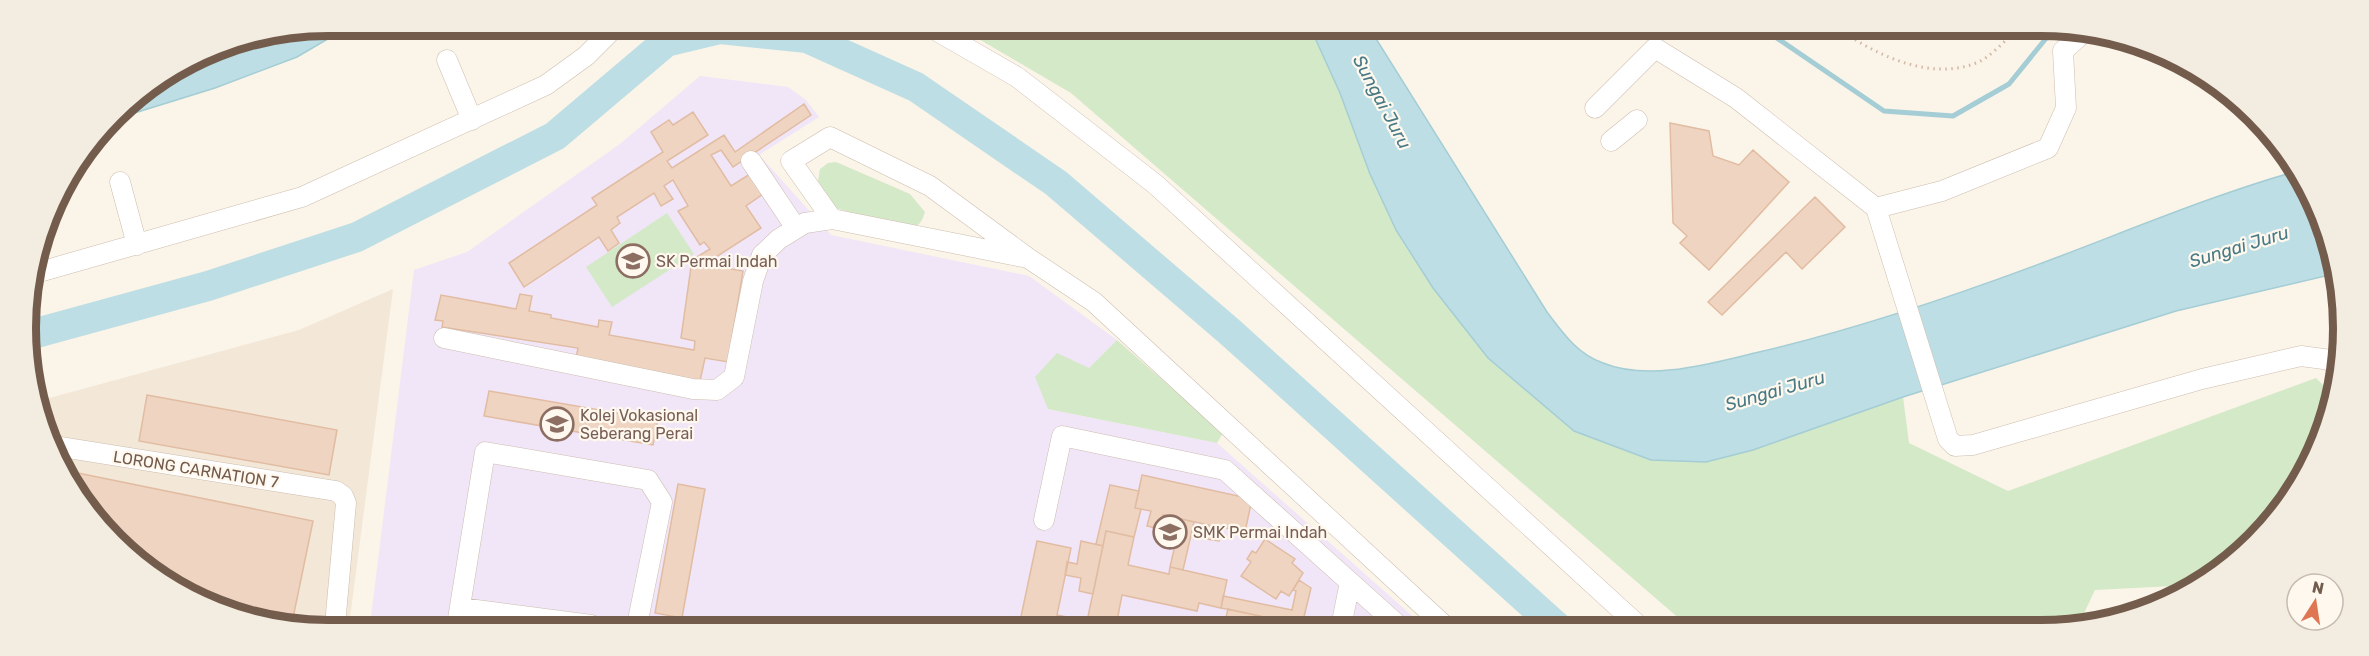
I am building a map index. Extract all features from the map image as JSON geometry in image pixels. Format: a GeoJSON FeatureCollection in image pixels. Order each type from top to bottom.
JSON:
{"type":"FeatureCollection","features":[{"type":"Feature","properties":{"kind":"street"},"geometry":{"type":"LineString","coordinates":[[42,271],[302,197],[546,85],[586,56],[606,36]]}},
{"type":"Feature","properties":{"kind":"street"},"geometry":{"type":"LineString","coordinates":[[946,36],[1017,77],[1155,184],[1632,620]]}},
{"type":"Feature","properties":{"kind":"street"},"geometry":{"type":"LineString","coordinates":[[1876,208],[1942,191],[2048,148],[2066,108],[2063,51],[2077,38]]}},
{"type":"Feature","properties":{"kind":"street"},"geometry":{"type":"LineString","coordinates":[[1595,108],[1655,48],[1736,98],[1876,208],[1948,439],[1954,446],[1964,447],[2202,378],[2301,356],[2331,360]]}},
{"type":"Feature","properties":{"kind":"street"},"geometry":{"type":"LineString","coordinates":[[447,60],[472,120]]}},
{"type":"Feature","properties":{"kind":"street"},"geometry":{"type":"LineString","coordinates":[[1611,141],[1637,120]]}},
{"type":"Feature","properties":{"kind":"street"},"geometry":{"type":"LineString","coordinates":[[832,219],[790,161],[830,137],[930,186],[1028,258],[1094,302],[1438,620]]}},
{"type":"Feature","properties":{"kind":"street"},"geometry":{"type":"LineString","coordinates":[[751,161],[796,228]]}},
{"type":"Feature","properties":{"kind":"street"},"geometry":{"type":"LineString","coordinates":[[120,182],[137,244]]}},
{"type":"Feature","properties":{"kind":"street"},"geometry":{"type":"LineString","coordinates":[[444,338],[693,389],[717,390],[734,377],[753,281],[762,255],[804,223],[832,219],[1028,258]]}},
{"type":"Feature","properties":{"kind":"street"},"geometry":{"type":"LineString","coordinates":[[1044,520],[1062,436],[1225,470],[1350,582],[1388,620]]}},
{"type":"Feature","properties":{"kind":"street","name":"LORONG CARNATION 7"},"geometry":{"type":"LineString","coordinates":[[61,447],[336,491],[344,496],[346,503],[335,620]]}},
{"type":"Feature","properties":{"kind":"street"},"geometry":{"type":"LineString","coordinates":[[508,620],[459,617],[485,452],[648,480],[662,502],[638,620]]}},
{"type":"Feature","properties":{"kind":"street"},"geometry":{"type":"LineString","coordinates":[[1342,620],[1350,582]]}},
{"type":"Feature","properties":{"kind":"path"},"geometry":{"type":"LineString","coordinates":[[1850,36],[1891,60],[1948,71],[1978,63],[2010,36]]}},
{"type":"Feature","properties":{"kind":"shaded area"},"geometry":{"type":"Polygon","coordinates":[[[700,76],[788,87],[806,100],[819,117],[759,155],[831,235],[1029,276],[1117,340],[1048,409],[1217,443],[1417,620],[371,620],[414,270],[467,252],[620,144],[700,76]]]}},
{"type":"Feature","properties":{"kind":"shaded area"},"geometry":{"type":"Polygon","coordinates":[[[393,289],[350,620],[290,618],[234,605],[182,581],[150,560],[108,521],[85,490],[58,440],[45,399],[299,330],[393,289]]]}},
{"type":"Feature","properties":{"kind":"green space"},"geometry":{"type":"Polygon","coordinates":[[[974,36],[1314,36],[1340,93],[1370,174],[1396,230],[1433,288],[1488,358],[1573,431],[1651,460],[1706,462],[1753,450],[1903,397],[1909,443],[2008,491],[2316,378],[2326,388],[2323,404],[2303,457],[2273,506],[2234,548],[2178,586],[2095,590],[2082,617],[2079,618],[2041,620],[1681,620],[1071,93],[974,36]]]}},
{"type":"Feature","properties":{"kind":"green space"},"geometry":{"type":"Polygon","coordinates":[[[836,162],[910,194],[925,212],[921,221],[908,228],[835,208],[818,181],[820,169],[828,163],[836,162]]]}},
{"type":"Feature","properties":{"kind":"green space"},"geometry":{"type":"Polygon","coordinates":[[[667,213],[694,254],[612,307],[586,267],[667,213]]]}},
{"type":"Feature","properties":{"kind":"green space"},"geometry":{"type":"Polygon","coordinates":[[[1117,340],[1223,433],[1217,443],[1048,409],[1035,377],[1057,353],[1089,368],[1117,340]]]}},
{"type":"Feature","properties":{"kind":"water"},"geometry":{"type":"Polygon","coordinates":[[[333,36],[297,57],[215,88],[129,115],[150,96],[182,75],[234,51],[290,38],[333,36]]]}},
{"type":"Feature","properties":{"kind":"water","name":"Sungai Juru"},"geometry":{"type":"Polygon","coordinates":[[[1314,36],[1374,36],[1547,312],[1578,348],[1594,359],[1621,368],[1641,371],[1681,369],[1834,333],[1985,284],[2207,200],[2289,173],[2318,234],[2328,275],[2176,311],[1903,397],[1753,450],[1706,462],[1651,460],[1574,431],[1488,358],[1433,288],[1396,230],[1370,174],[1340,93],[1314,36]]]}},
{"type":"Feature","properties":{"kind":"building"},"geometry":{"type":"Polygon","coordinates":[[[804,104],[811,115],[733,167],[721,150],[711,155],[731,186],[750,174],[763,194],[746,206],[761,228],[705,264],[743,271],[728,362],[705,358],[700,381],[576,359],[578,348],[442,327],[443,321],[435,320],[441,295],[516,309],[520,294],[532,296],[529,311],[551,315],[551,318],[598,327],[599,320],[612,322],[609,335],[694,350],[695,341],[681,338],[692,260],[710,249],[704,242],[700,245],[678,211],[688,206],[673,180],[664,186],[673,199],[661,206],[654,193],[617,217],[620,223],[611,230],[619,243],[608,251],[599,237],[524,287],[509,263],[597,205],[592,198],[663,152],[651,132],[669,120],[673,125],[693,112],[708,135],[667,161],[672,168],[724,135],[735,152],[804,104]]]}},
{"type":"Feature","properties":{"kind":"building"},"geometry":{"type":"Polygon","coordinates":[[[1670,123],[1709,131],[1713,156],[1739,165],[1753,150],[1789,182],[1709,270],[1680,243],[1687,236],[1673,223],[1670,123]]]}},
{"type":"Feature","properties":{"kind":"building"},"geometry":{"type":"Polygon","coordinates":[[[1815,197],[1845,227],[1802,269],[1786,252],[1722,315],[1708,302],[1815,197]]]}},
{"type":"Feature","properties":{"kind":"building"},"geometry":{"type":"Polygon","coordinates":[[[489,391],[658,420],[653,445],[484,416],[489,391]]]}},
{"type":"Feature","properties":{"kind":"building"},"geometry":{"type":"Polygon","coordinates":[[[147,395],[337,430],[329,475],[139,441],[147,395]]]}},
{"type":"Feature","properties":{"kind":"building"},"geometry":{"type":"Polygon","coordinates":[[[74,472],[313,521],[293,618],[234,605],[199,590],[166,571],[135,548],[108,521],[74,472]]]}},
{"type":"Feature","properties":{"kind":"building"},"geometry":{"type":"Polygon","coordinates":[[[1142,475],[1252,499],[1245,532],[1222,527],[1219,541],[1206,539],[1209,525],[1163,515],[1160,529],[1147,526],[1151,511],[1135,508],[1142,475]]]}},
{"type":"Feature","properties":{"kind":"building"},"geometry":{"type":"Polygon","coordinates":[[[678,484],[705,489],[682,618],[655,613],[678,484]]]}},
{"type":"Feature","properties":{"kind":"building"},"geometry":{"type":"Polygon","coordinates":[[[1110,485],[1139,491],[1135,508],[1141,509],[1134,537],[1106,531],[1103,546],[1096,544],[1110,485]]]}},
{"type":"Feature","properties":{"kind":"building"},"geometry":{"type":"Polygon","coordinates":[[[1181,519],[1194,522],[1183,570],[1170,567],[1181,519]]]}},
{"type":"Feature","properties":{"kind":"building"},"geometry":{"type":"Polygon","coordinates":[[[1106,531],[1134,537],[1128,565],[1169,574],[1170,567],[1227,580],[1221,608],[1199,603],[1197,611],[1122,595],[1117,620],[1087,620],[1106,531]]]}},
{"type":"Feature","properties":{"kind":"building"},"geometry":{"type":"Polygon","coordinates":[[[1265,539],[1295,559],[1292,563],[1303,573],[1289,596],[1281,591],[1276,599],[1241,576],[1251,562],[1247,559],[1252,551],[1256,553],[1265,539]]]}},
{"type":"Feature","properties":{"kind":"building"},"geometry":{"type":"Polygon","coordinates":[[[1037,541],[1071,548],[1056,620],[1020,620],[1037,541]]]}},
{"type":"Feature","properties":{"kind":"building"},"geometry":{"type":"Polygon","coordinates":[[[1081,541],[1103,546],[1093,594],[1079,591],[1081,578],[1065,575],[1067,562],[1077,564],[1081,541]]]}},
{"type":"Feature","properties":{"kind":"building"},"geometry":{"type":"Polygon","coordinates":[[[1299,580],[1311,588],[1303,620],[1278,620],[1221,608],[1223,596],[1292,610],[1296,591],[1293,590],[1299,580]]]}},
{"type":"Feature","properties":{"kind":"building"},"geometry":{"type":"Polygon","coordinates":[[[1228,609],[1279,620],[1225,620],[1228,609]]]}},
{"type":"Feature","properties":{"kind":"building"},"geometry":{"type":"Polygon","coordinates":[[[1057,615],[1082,620],[1056,620],[1057,615]]]}},
{"type":"Feature","properties":{"kind":"waterway"},"geometry":{"type":"LineString","coordinates":[[36,333],[208,286],[357,237],[555,136],[666,42],[691,36]]}},
{"type":"Feature","properties":{"kind":"waterway"},"geometry":{"type":"LineString","coordinates":[[788,36],[807,38],[916,87],[1056,183],[1230,332],[1549,620]]}},
{"type":"Feature","properties":{"kind":"waterway"},"geometry":{"type":"LineString","coordinates":[[1774,36],[1884,111],[1953,116],[2009,84],[2048,36]]}},
{"type":"Feature","properties":{"kind":"place","name":"SK Permai Indah"},"geometry":{"type":"Point","coordinates":[633,261]}},
{"type":"Feature","properties":{"kind":"place","name":"Kolej Vokasional Seberang Perai"},"geometry":{"type":"Point","coordinates":[557,424]}},
{"type":"Feature","properties":{"kind":"place","name":"SMK Permai Indah"},"geometry":{"type":"Point","coordinates":[1170,532]}}]}
